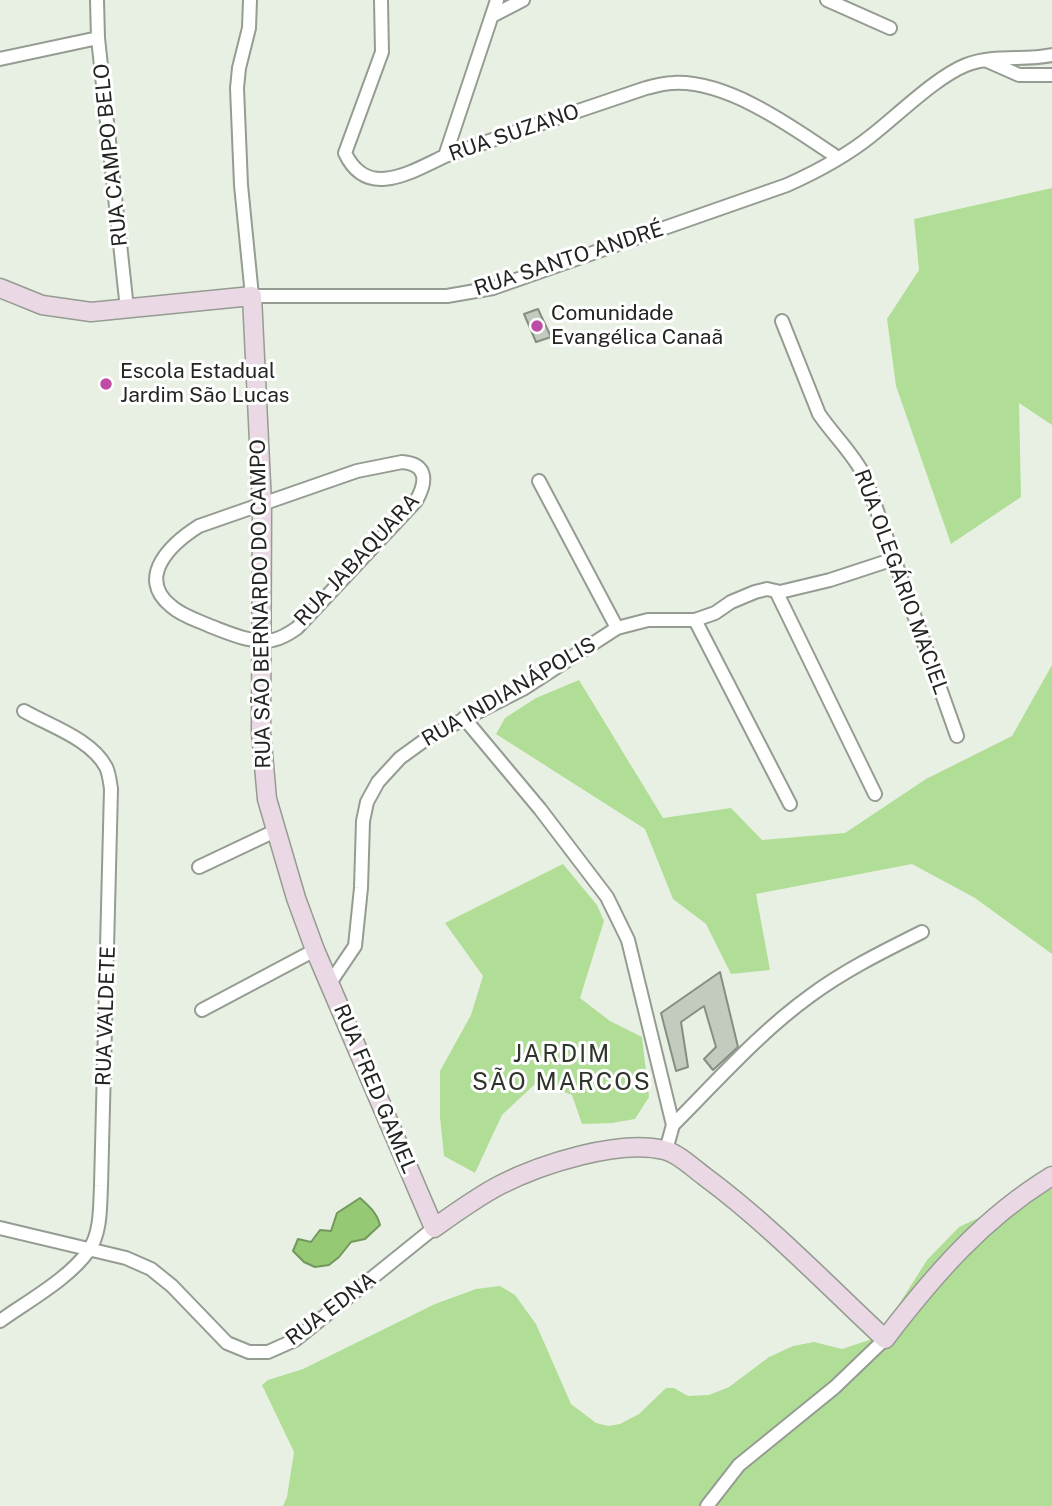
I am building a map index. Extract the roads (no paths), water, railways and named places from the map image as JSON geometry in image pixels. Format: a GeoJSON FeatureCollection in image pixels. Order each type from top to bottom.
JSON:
{"type":"FeatureCollection","features":[{"type":"Feature","properties":{"kind":"street","name":"RUA CAMPO BELO"},"geometry":{"type":"LineString","coordinates":[[97,0],[98,38],[127,309]]}},
{"type":"Feature","properties":{"kind":"street","name":"RUA SÃO BERNARDO DO CAMPO"},"geometry":{"type":"LineString","coordinates":[[250,0],[249,28],[237,88],[241,185],[253,296],[262,504],[262,770],[275,831],[315,950]]}},
{"type":"Feature","properties":{"kind":"street","name":"RUA SUZANO"},"geometry":{"type":"LineString","coordinates":[[381,0],[382,52],[345,153],[351,165],[364,177],[383,181],[445,156],[646,88],[672,83],[695,84],[723,92],[797,130],[838,158]]}},
{"type":"Feature","properties":{"kind":"street"},"geometry":{"type":"LineString","coordinates":[[445,156],[497,0]]}},
{"type":"Feature","properties":{"kind":"street"},"geometry":{"type":"LineString","coordinates":[[494,15],[523,0]]}},
{"type":"Feature","properties":{"kind":"street"},"geometry":{"type":"LineString","coordinates":[[827,0],[890,28]]}},
{"type":"Feature","properties":{"kind":"street"},"geometry":{"type":"LineString","coordinates":[[0,59],[98,38]]}},
{"type":"Feature","properties":{"kind":"street","name":"RUA SANTO ANDRÉ"},"geometry":{"type":"LineString","coordinates":[[253,296],[447,296],[493,288],[787,185],[867,139],[946,76],[968,65],[984,60],[1052,55]]}},
{"type":"Feature","properties":{"kind":"street"},"geometry":{"type":"LineString","coordinates":[[984,60],[1019,75],[1052,75]]}},
{"type":"Feature","properties":{"kind":"street"},"geometry":{"type":"LineString","coordinates":[[0,288],[42,305],[91,312],[253,296]]}},
{"type":"Feature","properties":{"kind":"street","name":"RUA OLEGÁRIO MACIEL"},"geometry":{"type":"LineString","coordinates":[[782,321],[820,414],[861,469],[957,736]]}},
{"type":"Feature","properties":{"kind":"street","name":"RUA JABAQUARA"},"geometry":{"type":"LineString","coordinates":[[402,462],[419,469],[424,487],[404,515],[297,628],[274,640],[260,641],[231,634],[182,614],[161,596],[157,584],[157,568],[169,549],[199,526],[357,471],[402,462]]}},
{"type":"Feature","properties":{"kind":"street"},"geometry":{"type":"LineString","coordinates":[[539,481],[617,628]]}},
{"type":"Feature","properties":{"kind":"street","name":"RUA INDIANÁPOLIS"},"geometry":{"type":"LineString","coordinates":[[330,984],[355,946],[362,888],[363,821],[367,802],[378,782],[400,758],[429,737],[523,688],[617,628],[648,620],[695,620],[715,613],[731,602],[755,592],[767,589],[776,591],[830,580],[894,559]]}},
{"type":"Feature","properties":{"kind":"street"},"geometry":{"type":"LineString","coordinates":[[776,591],[875,794]]}},
{"type":"Feature","properties":{"kind":"street"},"geometry":{"type":"LineString","coordinates":[[695,620],[790,804]]}},
{"type":"Feature","properties":{"kind":"street","name":"RUA VALDETE"},"geometry":{"type":"LineString","coordinates":[[24,711],[81,742],[98,756],[107,769],[111,789],[100,1208],[97,1230],[90,1249]]}},
{"type":"Feature","properties":{"kind":"street"},"geometry":{"type":"LineString","coordinates":[[464,718],[540,809],[607,897],[628,940],[673,1125],[666,1150]]}},
{"type":"Feature","properties":{"kind":"street"},"geometry":{"type":"LineString","coordinates":[[199,867],[275,831]]}},
{"type":"Feature","properties":{"kind":"street"},"geometry":{"type":"LineString","coordinates":[[673,1125],[766,1033],[809,997],[850,968],[922,932]]}},
{"type":"Feature","properties":{"kind":"street"},"geometry":{"type":"LineString","coordinates":[[202,1010],[315,950]]}},
{"type":"Feature","properties":{"kind":"street","name":"RUA FRED GAMEL"},"geometry":{"type":"LineString","coordinates":[[315,950],[434,1228]]}},
{"type":"Feature","properties":{"kind":"street"},"geometry":{"type":"LineString","coordinates":[[434,1228],[499,1185],[528,1172],[609,1150],[666,1150],[738,1201],[886,1339]]}},
{"type":"Feature","properties":{"kind":"street"},"geometry":{"type":"LineString","coordinates":[[707,1506],[739,1465],[835,1387],[886,1339],[920,1293],[958,1250],[1023,1193],[1052,1176]]}},
{"type":"Feature","properties":{"kind":"street","name":"RUA EDNA"},"geometry":{"type":"LineString","coordinates":[[0,1228],[126,1258],[150,1269],[172,1286],[227,1343],[249,1352],[268,1352],[295,1340],[434,1228]]}},
{"type":"Feature","properties":{"kind":"street"},"geometry":{"type":"LineString","coordinates":[[0,1321],[49,1287],[90,1249]]}},
{"type":"Feature","properties":{"kind":"place","name":"Comunidade Evangélica Canaã"},"geometry":{"type":"Point","coordinates":[537,326]}},
{"type":"Feature","properties":{"kind":"place","name":"Escola Estadual Jardim São Lucas"},"geometry":{"type":"Point","coordinates":[106,384]}},
{"type":"Feature","properties":{"kind":"district","name":"JARDIM SÃO MARCOS"},"geometry":{"type":"Point","coordinates":[562,1069]}}]}
